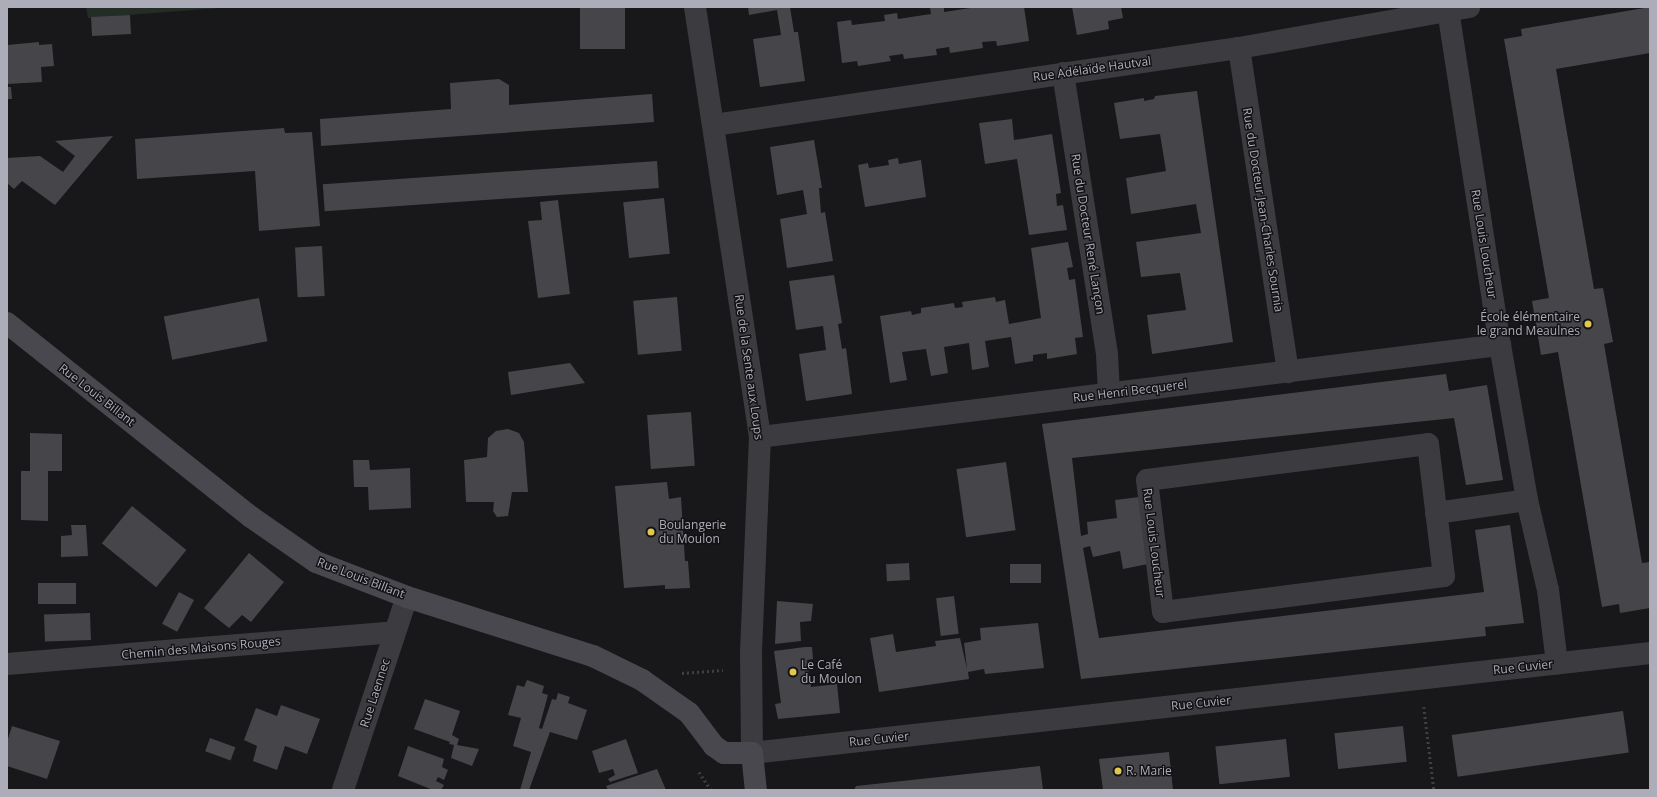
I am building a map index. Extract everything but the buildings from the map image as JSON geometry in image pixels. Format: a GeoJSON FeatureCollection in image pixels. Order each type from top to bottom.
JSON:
{"type":"FeatureCollection","features":[{"type":"Feature","properties":{"kind":"street","name":"Rue de la Sente aux Loups"},"geometry":{"type":"LineString","coordinates":[[695,7],[760,437],[751,654],[752,753]]}},
{"type":"Feature","properties":{"kind":"street","name":"Rue Adélaïde Hautval"},"geometry":{"type":"LineString","coordinates":[[714,125],[1239,48],[1469,7]]}},
{"type":"Feature","properties":{"kind":"street","name":"Rue Louis Loucheur"},"geometry":{"type":"LineString","coordinates":[[1448,10],[1500,345],[1527,500],[1548,590],[1557,664]]}},
{"type":"Feature","properties":{"kind":"street","name":"Rue du Docteur Jean-Charles Sournia"},"geometry":{"type":"LineString","coordinates":[[1239,48],[1288,372]]}},
{"type":"Feature","properties":{"kind":"street","name":"Rue du Docteur René Lançon"},"geometry":{"type":"LineString","coordinates":[[1063,73],[1107,355],[1109,394]]}},
{"type":"Feature","properties":{"kind":"street","name":"Rue Louis Billant"},"geometry":{"type":"LineString","coordinates":[[7,323],[251,517],[316,562],[407,597],[593,656],[642,680],[689,713],[714,746],[724,753],[752,753]]}},
{"type":"Feature","properties":{"kind":"street","name":"Rue Henri Becquerel"},"geometry":{"type":"LineString","coordinates":[[760,437],[1500,345]]}},
{"type":"Feature","properties":{"kind":"street","name":"Rue Louis Loucheur"},"geometry":{"type":"LineString","coordinates":[[1428,444],[1436,513],[1444,576],[1163,612],[1147,480],[1428,444]]}},
{"type":"Feature","properties":{"kind":"street"},"geometry":{"type":"LineString","coordinates":[[1436,513],[1527,500]]}},
{"type":"Feature","properties":{"kind":"street","name":"Rue Laennec"},"geometry":{"type":"LineString","coordinates":[[342,790],[407,597]]}},
{"type":"Feature","properties":{"kind":"street","name":"Chemin des Maisons Rouges"},"geometry":{"type":"LineString","coordinates":[[7,664],[395,632]]}},
{"type":"Feature","properties":{"kind":"street","name":"Rue Cuvier"},"geometry":{"type":"LineString","coordinates":[[752,753],[1650,653]]}},
{"type":"Feature","properties":{"kind":"street"},"geometry":{"type":"LineString","coordinates":[[752,753],[756,790]]}},
{"type":"Feature","properties":{"kind":"path"},"geometry":{"type":"LineString","coordinates":[[662,694],[676,674],[691,671],[725,670],[728,666]]}},
{"type":"Feature","properties":{"kind":"path"},"geometry":{"type":"LineString","coordinates":[[1424,701],[1434,790]]}},
{"type":"Feature","properties":{"kind":"shaded area"},"geometry":{"type":"Polygon","coordinates":[[[86,7],[233,7],[88,18],[86,7]]]}},
{"type":"Feature","properties":{"kind":"place","name":"École élémentaire le grand Meaulnes"},"geometry":{"type":"Point","coordinates":[1588,324]}},
{"type":"Feature","properties":{"kind":"place","name":"Boulangerie du Moulon"},"geometry":{"type":"Point","coordinates":[651,532]}},
{"type":"Feature","properties":{"kind":"place","name":"Le Café du Moulon"},"geometry":{"type":"Point","coordinates":[793,672]}},
{"type":"Feature","properties":{"kind":"place","name":"R. Marie"},"geometry":{"type":"Point","coordinates":[1118,771]}}]}
